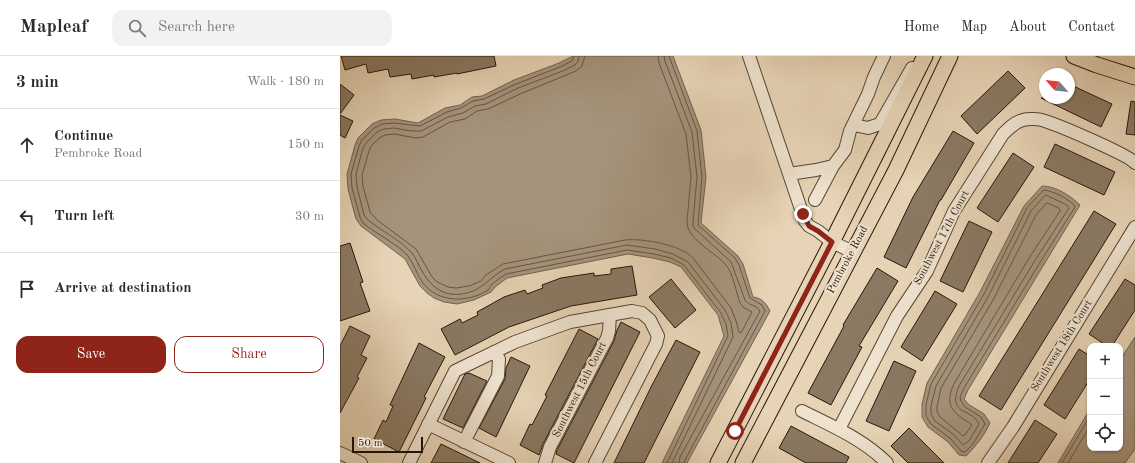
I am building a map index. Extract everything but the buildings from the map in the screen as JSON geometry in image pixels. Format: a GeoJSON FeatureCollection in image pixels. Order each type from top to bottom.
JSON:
{"type":"FeatureCollection","features":[{"type":"Feature","properties":{"kind":"main road","name":"Pembroke Road"},"geometry":{"type":"LineString","coordinates":[[743,463],[896,170],[950,56]]}},
{"type":"Feature","properties":{"kind":"main road"},"geometry":{"type":"LineString","coordinates":[[1074,56],[1135,77]]}},
{"type":"Feature","properties":{"kind":"main road","name":"Pembroke Road"},"geometry":{"type":"LineString","coordinates":[[718,463],[832,242],[923,60]]}},
{"type":"Feature","properties":{"kind":"street"},"geometry":{"type":"LineString","coordinates":[[749,56],[805,221],[809,226],[832,242],[853,252]]}},
{"type":"Feature","properties":{"kind":"street"},"geometry":{"type":"LineString","coordinates":[[815,200],[833,166],[845,150],[850,131],[884,56]]}},
{"type":"Feature","properties":{"kind":"street"},"geometry":{"type":"LineString","coordinates":[[854,125],[868,128],[880,124],[913,67],[923,60]]}},
{"type":"Feature","properties":{"kind":"street","name":"Southwest 17th Court"},"geometry":{"type":"LineString","coordinates":[[839,429],[897,316],[927,271],[954,211],[1003,134],[1011,126],[1024,120],[1044,120],[1115,151],[1134,161]]}},
{"type":"Feature","properties":{"kind":"street"},"geometry":{"type":"LineString","coordinates":[[789,174],[833,166]]}},
{"type":"Feature","properties":{"kind":"street","name":"Southwest 18th Court"},"geometry":{"type":"LineString","coordinates":[[988,463],[1012,427],[1135,227]]}},
{"type":"Feature","properties":{"kind":"street"},"geometry":{"type":"LineString","coordinates":[[410,463],[455,371],[515,342],[570,322],[632,311],[642,313],[650,320],[658,336],[656,344],[595,463]]}},
{"type":"Feature","properties":{"kind":"street","name":"Southwest 15th Court"},"geometry":{"type":"LineString","coordinates":[[545,463],[550,448],[607,338],[609,332],[610,315]]}},
{"type":"Feature","properties":{"kind":"street"},"geometry":{"type":"LineString","coordinates":[[464,442],[498,376],[499,359],[494,352]]}},
{"type":"Feature","properties":{"kind":"street"},"geometry":{"type":"LineString","coordinates":[[802,410],[863,443],[887,463]]}},
{"type":"Feature","properties":{"kind":"street"},"geometry":{"type":"LineString","coordinates":[[428,424],[502,462]]}},
{"type":"Feature","properties":{"kind":"street"},"geometry":{"type":"LineString","coordinates":[[340,452],[361,463]]}},
{"type":"Feature","properties":{"kind":"water"},"geometry":{"type":"Polygon","coordinates":[[[573,56],[673,56],[701,130],[706,177],[701,223],[738,256],[743,264],[753,297],[759,298],[763,301],[770,311],[687,463],[662,463],[724,336],[718,315],[681,267],[670,262],[628,254],[507,278],[491,292],[474,300],[457,304],[444,302],[427,293],[420,286],[405,259],[361,226],[356,219],[348,189],[347,174],[358,138],[372,124],[381,120],[395,119],[418,123],[445,108],[460,105],[472,97],[482,96],[514,80],[559,63],[573,56]]]}},
{"type":"Feature","properties":{"kind":"water"},"geometry":{"type":"Polygon","coordinates":[[[1042,186],[1047,186],[1063,192],[1080,205],[968,390],[964,399],[968,404],[984,414],[990,423],[982,437],[970,452],[966,456],[959,455],[948,442],[928,427],[922,417],[922,404],[927,383],[980,292],[1024,206],[1042,186]]]}},
{"type":"Feature","properties":{"kind":"water"},"geometry":{"type":"Polygon","coordinates":[[[1135,337],[1135,449],[1125,463],[1058,463],[1087,414],[1087,451],[1123,451],[1123,355],[1135,337]]]}},
{"type":"Feature","properties":{"kind":"route"},"geometry":{"type":"LineString","coordinates":[[735,431],[832,242],[809,226],[805,221],[803,214]]}}]}
